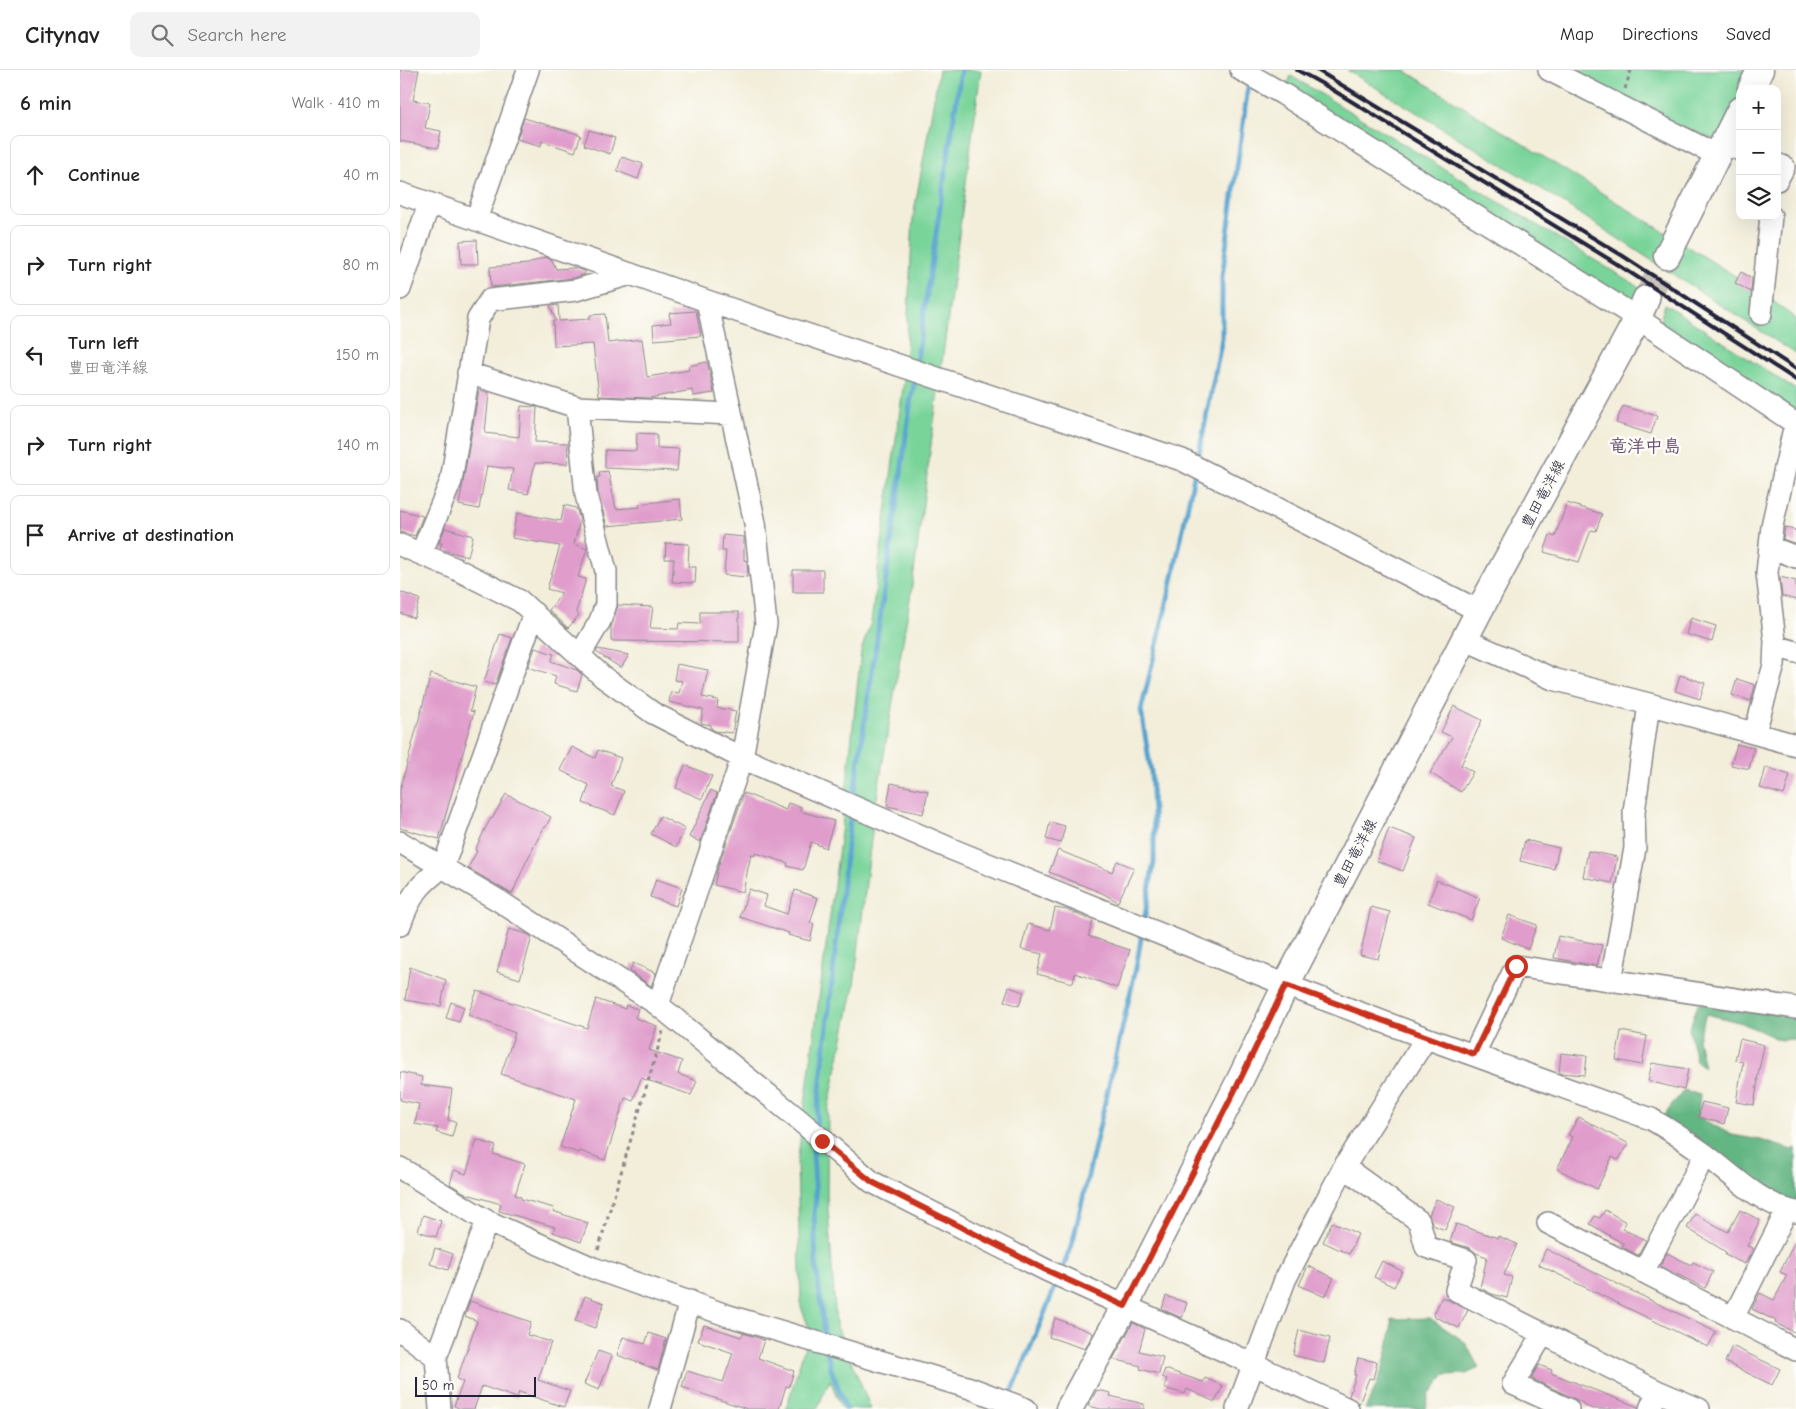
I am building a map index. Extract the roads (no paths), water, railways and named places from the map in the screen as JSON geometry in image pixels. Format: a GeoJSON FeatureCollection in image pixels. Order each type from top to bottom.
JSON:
{"type":"FeatureCollection","features":[{"type":"Feature","properties":{"kind":"main road"},"geometry":{"type":"LineString","coordinates":[[1752,85],[1760,70]]}},
{"type":"Feature","properties":{"kind":"main road"},"geometry":{"type":"LineString","coordinates":[[1667,256],[1727,149],[1736,122]]}},
{"type":"Feature","properties":{"kind":"main road","name":"豊田竜洋線"},"geometry":{"type":"LineString","coordinates":[[1069,1409],[1125,1306],[1286,985],[1480,611],[1642,309]]}},
{"type":"Feature","properties":{"kind":"street"},"geometry":{"type":"LineString","coordinates":[[476,220],[528,70]]}},
{"type":"Feature","properties":{"kind":"street"},"geometry":{"type":"LineString","coordinates":[[1241,70],[1267,77],[1470,211],[1642,309],[1796,424],[1772,526],[1767,574],[1775,646],[1774,665],[1755,732]]}},
{"type":"Feature","properties":{"kind":"street"},"geometry":{"type":"LineString","coordinates":[[1549,70],[1727,149]]}},
{"type":"Feature","properties":{"kind":"street"},"geometry":{"type":"LineString","coordinates":[[400,193],[707,301],[1182,460],[1480,611]]}},
{"type":"Feature","properties":{"kind":"street"},"geometry":{"type":"LineString","coordinates":[[400,289],[428,204]]}},
{"type":"Feature","properties":{"kind":"street"},"geometry":{"type":"LineString","coordinates":[[1761,314],[1771,220]]}},
{"type":"Feature","properties":{"kind":"street"},"geometry":{"type":"LineString","coordinates":[[420,554],[451,481],[478,319],[490,300],[576,290],[631,274]]}},
{"type":"Feature","properties":{"kind":"street"},"geometry":{"type":"LineString","coordinates":[[663,1009],[742,758],[766,624],[755,523],[707,301]]}},
{"type":"Feature","properties":{"kind":"street"},"geometry":{"type":"LineString","coordinates":[[468,373],[577,407],[731,414]]}},
{"type":"Feature","properties":{"kind":"street"},"geometry":{"type":"LineString","coordinates":[[577,407],[586,495],[606,572],[606,604],[600,621],[580,655]]}},
{"type":"Feature","properties":{"kind":"street"},"geometry":{"type":"LineString","coordinates":[[400,545],[454,568],[520,601],[603,677],[653,713],[742,758],[956,851],[1286,985],[1426,1038],[1651,1119],[1670,1130],[1706,1155],[1739,1182],[1792,1211],[1733,1318]]}},
{"type":"Feature","properties":{"kind":"street"},"geometry":{"type":"LineString","coordinates":[[1770,547],[1796,557]]}},
{"type":"Feature","properties":{"kind":"street"},"geometry":{"type":"LineString","coordinates":[[400,925],[407,903],[423,883],[443,867],[534,613]]}},
{"type":"Feature","properties":{"kind":"street"},"geometry":{"type":"LineString","coordinates":[[1466,640],[1553,679],[1755,732],[1796,745]]}},
{"type":"Feature","properties":{"kind":"street"},"geometry":{"type":"LineString","coordinates":[[1775,646],[1796,652]]}},
{"type":"Feature","properties":{"kind":"street"},"geometry":{"type":"LineString","coordinates":[[1611,981],[1635,848],[1634,812],[1649,704]]}},
{"type":"Feature","properties":{"kind":"street"},"geometry":{"type":"LineString","coordinates":[[400,842],[501,902],[663,1009],[872,1182],[1046,1270],[1348,1409]]}},
{"type":"Feature","properties":{"kind":"street"},"geometry":{"type":"LineString","coordinates":[[1474,1054],[1516,966],[1796,1008]]}},
{"type":"Feature","properties":{"kind":"street"},"geometry":{"type":"LineString","coordinates":[[1237,1409],[1285,1280],[1344,1168],[1426,1038]]}},
{"type":"Feature","properties":{"kind":"street"},"geometry":{"type":"LineString","coordinates":[[1643,1272],[1706,1155]]}},
{"type":"Feature","properties":{"kind":"street"},"geometry":{"type":"LineString","coordinates":[[400,1168],[487,1222],[593,1268],[726,1315],[970,1388],[1026,1409]]}},
{"type":"Feature","properties":{"kind":"street"},"geometry":{"type":"LineString","coordinates":[[1344,1168],[1419,1221],[1426,1247],[1466,1260],[1456,1290],[1543,1334],[1654,1400],[1699,1409]]}},
{"type":"Feature","properties":{"kind":"street"},"geometry":{"type":"LineString","coordinates":[[440,1409],[436,1356],[487,1222]]}},
{"type":"Feature","properties":{"kind":"street"},"geometry":{"type":"LineString","coordinates":[[1548,1223],[1796,1350]]}},
{"type":"Feature","properties":{"kind":"street"},"geometry":{"type":"LineString","coordinates":[[660,1409],[690,1301]]}},
{"type":"Feature","properties":{"kind":"street"},"geometry":{"type":"LineString","coordinates":[[400,1330],[436,1356]]}},
{"type":"Feature","properties":{"kind":"street"},"geometry":{"type":"LineString","coordinates":[[1543,1334],[1513,1384],[1568,1409]]}},
{"type":"Feature","properties":{"kind":"waterway"},"geometry":{"type":"LineString","coordinates":[[916,365],[961,70]]}},
{"type":"Feature","properties":{"kind":"waterway"},"geometry":{"type":"LineString","coordinates":[[1197,463],[1222,338],[1222,277],[1248,87]]}},
{"type":"Feature","properties":{"kind":"waterway"},"geometry":{"type":"LineString","coordinates":[[853,800],[911,398],[916,376]]}},
{"type":"Feature","properties":{"kind":"waterway"},"geometry":{"type":"LineString","coordinates":[[1144,922],[1154,861],[1154,831],[1151,772],[1141,710],[1171,586],[1195,471]]}},
{"type":"Feature","properties":{"kind":"waterway"},"geometry":{"type":"LineString","coordinates":[[816,1125],[851,811]]}},
{"type":"Feature","properties":{"kind":"waterway"},"geometry":{"type":"LineString","coordinates":[[1061,1272],[1072,1245],[1136,968],[1142,933]]}},
{"type":"Feature","properties":{"kind":"waterway"},"geometry":{"type":"LineString","coordinates":[[814,1141],[816,1264],[825,1339]]}},
{"type":"Feature","properties":{"kind":"waterway"},"geometry":{"type":"LineString","coordinates":[[1010,1397],[1058,1280]]}},
{"type":"Feature","properties":{"kind":"waterway"},"geometry":{"type":"LineString","coordinates":[[827,1350],[831,1369],[846,1409]]}},
{"type":"Feature","properties":{"kind":"tunnel"},"geometry":{"type":"LineString","coordinates":[[1646,299],[1667,256]]}},
{"type":"Feature","properties":{"kind":"railway"},"geometry":{"type":"LineString","coordinates":[[1297,70],[1328,87],[1617,264],[1796,380]]}},
{"type":"Feature","properties":{"kind":"railway"},"geometry":{"type":"LineString","coordinates":[[1317,70],[1623,256],[1796,369]]}},
{"type":"Feature","properties":{"kind":"district","name":"竜洋中島"},"geometry":{"type":"Point","coordinates":[1645,446]}}]}
